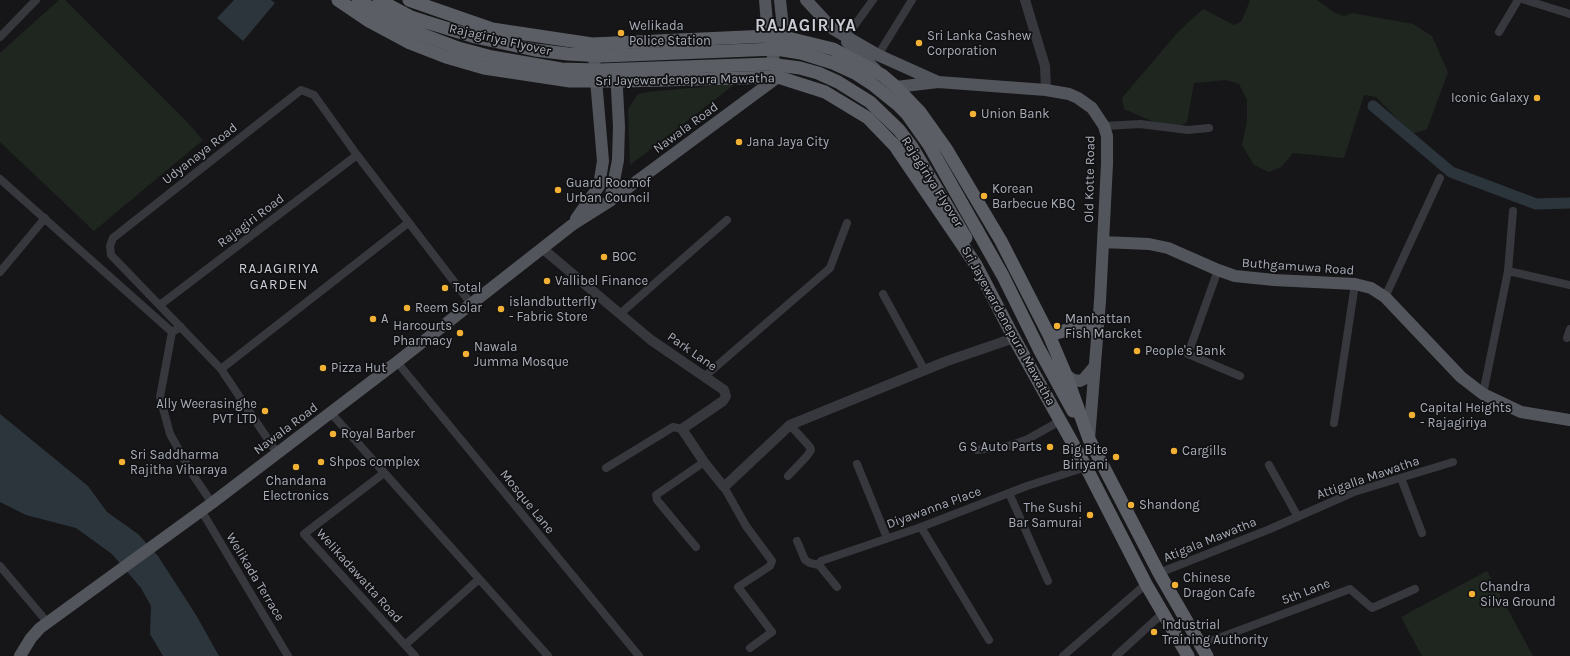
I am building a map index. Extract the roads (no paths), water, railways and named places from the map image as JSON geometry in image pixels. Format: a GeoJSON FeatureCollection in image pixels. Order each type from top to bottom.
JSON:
{"type":"FeatureCollection","features":[{"type":"Feature","properties":{"kind":"highway","name":"Sri Jayewardenepura Mawatha"},"geometry":{"type":"LineString","coordinates":[[338,0],[369,21],[410,43],[446,57],[484,68],[570,81],[595,82],[778,77],[825,92],[868,118],[895,146],[976,265],[1014,338],[1086,467],[1146,584],[1188,656]]}},
{"type":"Feature","properties":{"kind":"highway","name":"Rajagiriya Flyover"},"geometry":{"type":"LineString","coordinates":[[358,0],[372,10],[395,22],[440,41],[480,54],[516,62],[561,69],[599,70],[770,64],[800,68],[818,73],[854,91],[881,111],[899,130],[912,147],[1040,368],[1086,467]]}},
{"type":"Feature","properties":{"kind":"highway","name":"Rajagiriya Flyover"},"geometry":{"type":"LineString","coordinates":[[379,0],[423,21],[475,37],[535,50],[602,56],[776,49],[820,58],[842,67],[872,84],[907,114],[929,145],[1003,276],[1053,375],[1089,439]]}},
{"type":"Feature","properties":{"kind":"highway","name":"Sri Jayewardenepura Mawatha"},"geometry":{"type":"LineString","coordinates":[[409,0],[492,29],[592,44],[784,36],[833,49],[882,75],[920,112],[947,150],[1001,241],[1049,335],[1066,375],[1089,439],[1158,573],[1204,651]]}},
{"type":"Feature","properties":{"kind":"highway"},"geometry":{"type":"LineString","coordinates":[[484,68],[534,66],[541,59],[538,48],[492,29]]}},
{"type":"Feature","properties":{"kind":"highway"},"geometry":{"type":"LineString","coordinates":[[1049,335],[1081,328],[1093,329],[1098,332]]}},
{"type":"Feature","properties":{"kind":"main road"},"geometry":{"type":"LineString","coordinates":[[765,0],[768,36],[778,77]]}},
{"type":"Feature","properties":{"kind":"main road"},"geometry":{"type":"LineString","coordinates":[[778,77],[784,36],[780,0]]}},
{"type":"Feature","properties":{"kind":"main road","name":"Old Kotte Road"},"geometry":{"type":"LineString","coordinates":[[806,0],[833,29],[878,55],[938,82]]}},
{"type":"Feature","properties":{"kind":"main road"},"geometry":{"type":"LineString","coordinates":[[833,29],[882,75]]}},
{"type":"Feature","properties":{"kind":"main road","name":"Nawala Road"},"geometry":{"type":"LineString","coordinates":[[572,225],[598,186],[603,161],[592,44]]}},
{"type":"Feature","properties":{"kind":"main road"},"geometry":{"type":"LineString","coordinates":[[610,201],[618,160],[619,126],[614,44]]}},
{"type":"Feature","properties":{"kind":"main road","name":"Nawala Road"},"geometry":{"type":"LineString","coordinates":[[24,654],[31,638],[48,623],[212,503],[472,305],[572,225],[610,201],[778,77]]}},
{"type":"Feature","properties":{"kind":"main road","name":"Old Kotte Road"},"geometry":{"type":"LineString","coordinates":[[896,87],[938,82],[1046,90],[1069,94],[1078,98],[1092,108],[1104,126],[1108,148],[1098,332],[1089,439]]}},
{"type":"Feature","properties":{"kind":"main road","name":"Buthgamuwa Road"},"geometry":{"type":"LineString","coordinates":[[1103,242],[1149,244],[1168,248],[1235,276],[1274,280],[1355,284],[1371,288],[1386,296],[1460,377],[1483,394],[1521,412],[1570,420]]}},
{"type":"Feature","properties":{"kind":"main road"},"geometry":{"type":"LineString","coordinates":[[1066,375],[1073,380],[1080,381],[1084,379],[1095,366]]}},
{"type":"Feature","properties":{"kind":"street"},"geometry":{"type":"LineString","coordinates":[[0,37],[36,0]]}},
{"type":"Feature","properties":{"kind":"street"},"geometry":{"type":"LineString","coordinates":[[846,37],[873,0]]}},
{"type":"Feature","properties":{"kind":"street"},"geometry":{"type":"LineString","coordinates":[[878,55],[912,0]]}},
{"type":"Feature","properties":{"kind":"street"},"geometry":{"type":"LineString","coordinates":[[1025,0],[1045,66],[1046,90]]}},
{"type":"Feature","properties":{"kind":"street"},"geometry":{"type":"LineString","coordinates":[[1499,32],[1518,0]]}},
{"type":"Feature","properties":{"kind":"street"},"geometry":{"type":"LineString","coordinates":[[1525,0],[1570,14]]}},
{"type":"Feature","properties":{"kind":"street","name":"Udyanaya Road"},"geometry":{"type":"LineString","coordinates":[[277,453],[221,369],[111,255],[110,246],[113,238],[301,90],[314,95],[408,223],[472,305]]}},
{"type":"Feature","properties":{"kind":"street"},"geometry":{"type":"LineString","coordinates":[[1104,126],[1140,124],[1188,130],[1209,128]]}},
{"type":"Feature","properties":{"kind":"street","name":"Rajagiri Road"},"geometry":{"type":"LineString","coordinates":[[160,305],[357,155]]}},
{"type":"Feature","properties":{"kind":"street"},"geometry":{"type":"LineString","coordinates":[[0,178],[172,332]]}},
{"type":"Feature","properties":{"kind":"street"},"geometry":{"type":"LineString","coordinates":[[1386,296],[1440,178]]}},
{"type":"Feature","properties":{"kind":"street"},"geometry":{"type":"LineString","coordinates":[[1483,394],[1508,271],[1513,211]]}},
{"type":"Feature","properties":{"kind":"street"},"geometry":{"type":"LineString","coordinates":[[0,272],[45,218]]}},
{"type":"Feature","properties":{"kind":"street"},"geometry":{"type":"LineString","coordinates":[[621,313],[727,220]]}},
{"type":"Feature","properties":{"kind":"street"},"geometry":{"type":"LineString","coordinates":[[221,369],[408,223]]}},
{"type":"Feature","properties":{"kind":"street"},"geometry":{"type":"LineString","coordinates":[[704,377],[830,268],[847,223]]}},
{"type":"Feature","properties":{"kind":"street","name":"Park Lane"},"geometry":{"type":"LineString","coordinates":[[543,249],[652,340],[724,390],[726,396],[723,401],[682,429]]}},
{"type":"Feature","properties":{"kind":"street"},"geometry":{"type":"LineString","coordinates":[[1218,270],[1188,354],[1240,376]]}},
{"type":"Feature","properties":{"kind":"street"},"geometry":{"type":"LineString","coordinates":[[1508,271],[1570,285]]}},
{"type":"Feature","properties":{"kind":"street"},"geometry":{"type":"LineString","coordinates":[[1334,423],[1355,284]]}},
{"type":"Feature","properties":{"kind":"street"},"geometry":{"type":"LineString","coordinates":[[883,294],[925,371]]}},
{"type":"Feature","properties":{"kind":"street"},"geometry":{"type":"LineString","coordinates":[[172,332],[181,327]]}},
{"type":"Feature","properties":{"kind":"street"},"geometry":{"type":"LineString","coordinates":[[1567,338],[1570,329]]}},
{"type":"Feature","properties":{"kind":"street"},"geometry":{"type":"LineString","coordinates":[[172,332],[160,397],[170,434],[193,475],[212,503]]}},
{"type":"Feature","properties":{"kind":"street"},"geometry":{"type":"LineString","coordinates":[[724,487],[790,425],[947,361],[1014,338]]}},
{"type":"Feature","properties":{"kind":"street","name":"Mosque Lane"},"geometry":{"type":"LineString","coordinates":[[397,362],[639,656]]}},
{"type":"Feature","properties":{"kind":"street"},"geometry":{"type":"LineString","coordinates":[[330,412],[548,656]]}},
{"type":"Feature","properties":{"kind":"street"},"geometry":{"type":"LineString","coordinates":[[977,450],[1009,446],[1028,440],[1060,421]]}},
{"type":"Feature","properties":{"kind":"street"},"geometry":{"type":"LineString","coordinates":[[788,476],[807,456],[810,450],[810,447],[790,425]]}},
{"type":"Feature","properties":{"kind":"street"},"geometry":{"type":"LineString","coordinates":[[606,468],[673,427],[682,429],[704,462],[724,487],[746,526],[772,561],[770,566],[738,587],[772,632],[750,648]]}},
{"type":"Feature","properties":{"kind":"street"},"geometry":{"type":"LineString","coordinates":[[696,547],[657,500],[656,495],[704,462]]}},
{"type":"Feature","properties":{"kind":"street","name":"Attigalla Mawatha"},"geometry":{"type":"LineString","coordinates":[[1270,529],[1354,492],[1452,462]]}},
{"type":"Feature","properties":{"kind":"street"},"geometry":{"type":"LineString","coordinates":[[857,464],[887,538]]}},
{"type":"Feature","properties":{"kind":"street"},"geometry":{"type":"LineString","coordinates":[[1269,465],[1298,517]]}},
{"type":"Feature","properties":{"kind":"street","name":"Diyawanna Place"},"geometry":{"type":"LineString","coordinates":[[819,565],[820,561],[921,527],[1009,493],[1086,467]]}},
{"type":"Feature","properties":{"kind":"street","name":"Welikadawatta Road"},"geometry":{"type":"LineString","coordinates":[[384,473],[304,534],[415,656]]}},
{"type":"Feature","properties":{"kind":"street"},"geometry":{"type":"LineString","coordinates":[[1401,478],[1422,533]]}},
{"type":"Feature","properties":{"kind":"street"},"geometry":{"type":"LineString","coordinates":[[1009,493],[1048,581]]}},
{"type":"Feature","properties":{"kind":"street","name":"Welikada Terrace"},"geometry":{"type":"LineString","coordinates":[[201,510],[288,656]]}},
{"type":"Feature","properties":{"kind":"street"},"geometry":{"type":"LineString","coordinates":[[921,527],[989,640]]}},
{"type":"Feature","properties":{"kind":"street","name":"Atigala Mawatha"},"geometry":{"type":"LineString","coordinates":[[1158,573],[1270,529]]}},
{"type":"Feature","properties":{"kind":"street"},"geometry":{"type":"LineString","coordinates":[[797,541],[805,560],[819,565],[837,587]]}},
{"type":"Feature","properties":{"kind":"street"},"geometry":{"type":"LineString","coordinates":[[0,566],[48,623]]}},
{"type":"Feature","properties":{"kind":"street"},"geometry":{"type":"LineString","coordinates":[[405,645],[480,579]]}},
{"type":"Feature","properties":{"kind":"street"},"geometry":{"type":"LineString","coordinates":[[1063,656],[1146,584]]}},
{"type":"Feature","properties":{"kind":"street","name":"5th Lane"},"geometry":{"type":"LineString","coordinates":[[1204,651],[1350,589],[1372,608],[1415,589]]}},
{"type":"Feature","properties":{"kind":"street"},"geometry":{"type":"LineString","coordinates":[[1116,656],[1163,613]]}},
{"type":"Feature","properties":{"kind":"waterway"},"geometry":{"type":"LineString","coordinates":[[1373,106],[1451,172],[1536,204],[1570,203]]}},
{"type":"Feature","properties":{"kind":"place","name":"Welikada Police Station"},"geometry":{"type":"Point","coordinates":[621,33]}},
{"type":"Feature","properties":{"kind":"place","name":"Sri Lanka Cashew Corporation"},"geometry":{"type":"Point","coordinates":[919,43]}},
{"type":"Feature","properties":{"kind":"place","name":"Iconic Galaxy"},"geometry":{"type":"Point","coordinates":[1537,98]}},
{"type":"Feature","properties":{"kind":"place","name":"Union Bank"},"geometry":{"type":"Point","coordinates":[973,114]}},
{"type":"Feature","properties":{"kind":"place","name":"Jana Jaya City"},"geometry":{"type":"Point","coordinates":[739,142]}},
{"type":"Feature","properties":{"kind":"place","name":"Guard Roomof Urban Council"},"geometry":{"type":"Point","coordinates":[558,190]}},
{"type":"Feature","properties":{"kind":"place","name":"Korean Barbecue KBQ"},"geometry":{"type":"Point","coordinates":[984,196]}},
{"type":"Feature","properties":{"kind":"place","name":"BOC"},"geometry":{"type":"Point","coordinates":[604,257]}},
{"type":"Feature","properties":{"kind":"place","name":"Vallibel Finance"},"geometry":{"type":"Point","coordinates":[547,281]}},
{"type":"Feature","properties":{"kind":"place","name":"Total"},"geometry":{"type":"Point","coordinates":[445,288]}},
{"type":"Feature","properties":{"kind":"place","name":"Reem Solar"},"geometry":{"type":"Point","coordinates":[407,308]}},
{"type":"Feature","properties":{"kind":"place","name":"islandbutterfly - Fabric Store"},"geometry":{"type":"Point","coordinates":[501,309]}},
{"type":"Feature","properties":{"kind":"place","name":"A"},"geometry":{"type":"Point","coordinates":[373,319]}},
{"type":"Feature","properties":{"kind":"place","name":"Manhattan Fish Marcket"},"geometry":{"type":"Point","coordinates":[1057,326]}},
{"type":"Feature","properties":{"kind":"place","name":"Harcourts Pharmacy"},"geometry":{"type":"Point","coordinates":[460,333]}},
{"type":"Feature","properties":{"kind":"place","name":"People's Bank"},"geometry":{"type":"Point","coordinates":[1137,351]}},
{"type":"Feature","properties":{"kind":"place","name":"Nawala Jumma Mosque"},"geometry":{"type":"Point","coordinates":[466,354]}},
{"type":"Feature","properties":{"kind":"place","name":"Pizza Hut"},"geometry":{"type":"Point","coordinates":[323,368]}},
{"type":"Feature","properties":{"kind":"place","name":"Ally Weerasinghe PVT LTD"},"geometry":{"type":"Point","coordinates":[265,411]}},
{"type":"Feature","properties":{"kind":"place","name":"Capital Heights - Rajagiriya"},"geometry":{"type":"Point","coordinates":[1412,415]}},
{"type":"Feature","properties":{"kind":"place","name":"Royal Barber"},"geometry":{"type":"Point","coordinates":[333,434]}},
{"type":"Feature","properties":{"kind":"place","name":"G S Auto Parts"},"geometry":{"type":"Point","coordinates":[1050,447]}},
{"type":"Feature","properties":{"kind":"place","name":"Cargills"},"geometry":{"type":"Point","coordinates":[1174,451]}},
{"type":"Feature","properties":{"kind":"place","name":"Big Bite Biriyani"},"geometry":{"type":"Point","coordinates":[1116,457]}},
{"type":"Feature","properties":{"kind":"place","name":"Sri Saddharma Rajitha Viharaya"},"geometry":{"type":"Point","coordinates":[122,462]}},
{"type":"Feature","properties":{"kind":"place","name":"Shpos complex"},"geometry":{"type":"Point","coordinates":[321,462]}},
{"type":"Feature","properties":{"kind":"place","name":"Chandana Electronics"},"geometry":{"type":"Point","coordinates":[296,467]}},
{"type":"Feature","properties":{"kind":"place","name":"Shandong"},"geometry":{"type":"Point","coordinates":[1131,505]}},
{"type":"Feature","properties":{"kind":"place","name":"The Sushi Bar Samurai"},"geometry":{"type":"Point","coordinates":[1090,515]}},
{"type":"Feature","properties":{"kind":"place","name":"Chinese Dragon Cafe"},"geometry":{"type":"Point","coordinates":[1175,585]}},
{"type":"Feature","properties":{"kind":"place","name":"Chandra Silva Ground"},"geometry":{"type":"Point","coordinates":[1472,594]}},
{"type":"Feature","properties":{"kind":"place","name":"Industrial Training Authority"},"geometry":{"type":"Point","coordinates":[1154,632]}},
{"type":"Feature","properties":{"kind":"district","name":"RAJAGIRIYA"},"geometry":{"type":"Point","coordinates":[806,26]}},
{"type":"Feature","properties":{"kind":"district","name":"RAJAGIRIYA GARDEN"},"geometry":{"type":"Point","coordinates":[279,278]}}]}
